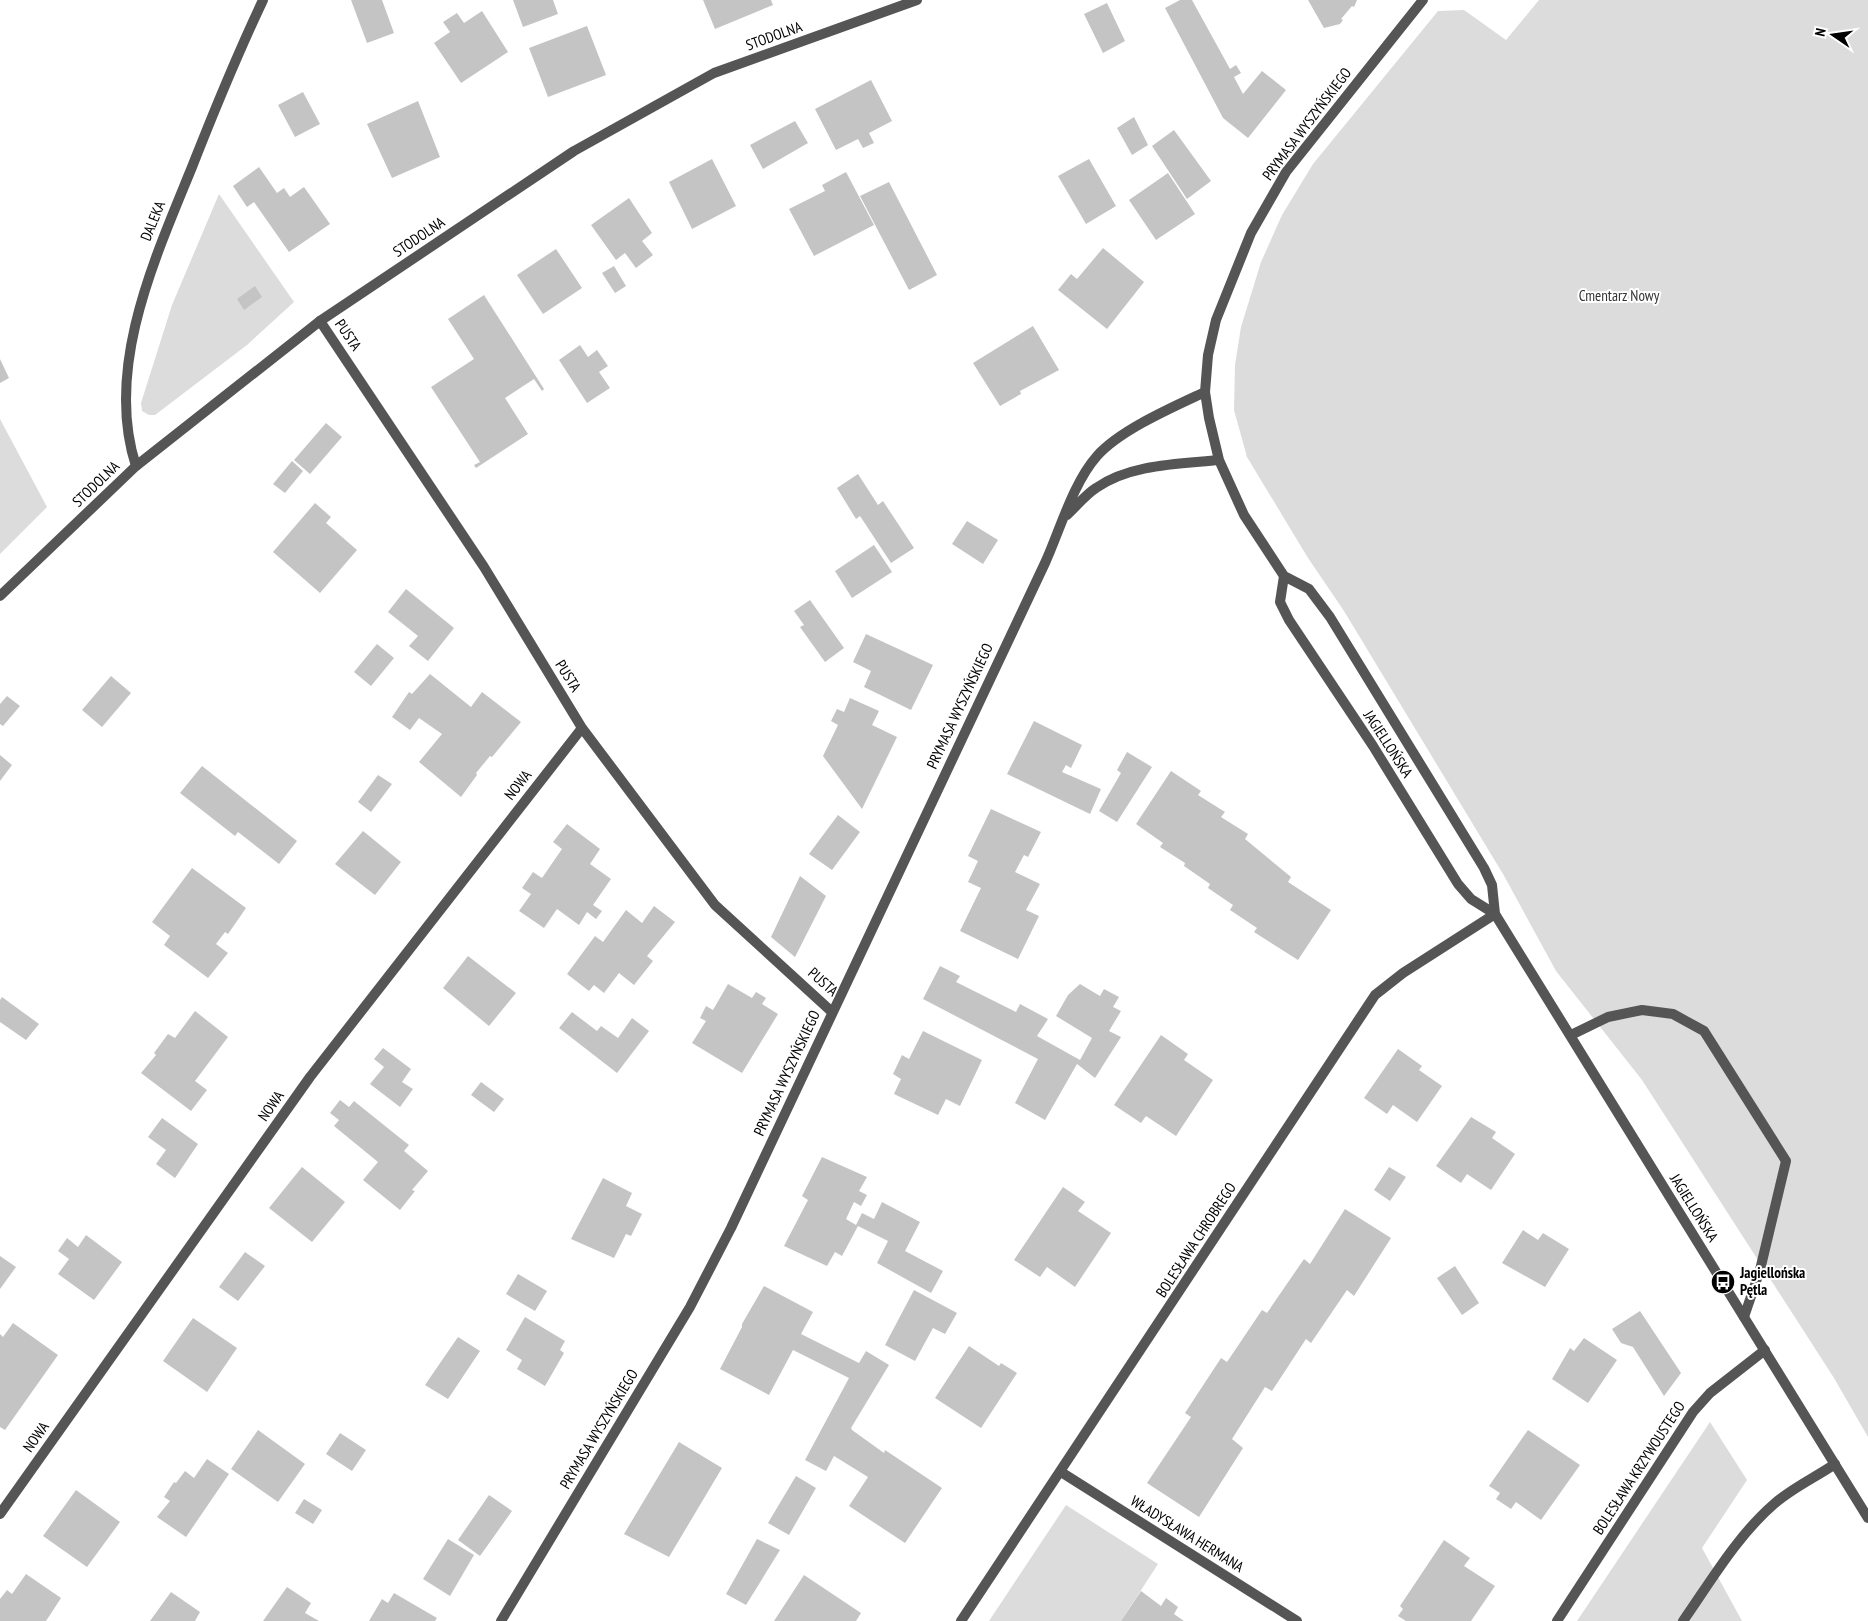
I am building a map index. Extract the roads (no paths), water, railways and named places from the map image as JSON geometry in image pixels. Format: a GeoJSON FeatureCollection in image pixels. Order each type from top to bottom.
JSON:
{"type":"FeatureCollection","features":[{"type":"Feature","properties":{"kind":"street","name":"DALEKA"},"geometry":{"type":"LineString","coordinates":[[136,466],[128,444],[127,380],[140,305],[151,267],[235,61],[263,0]]}},
{"type":"Feature","properties":{"kind":"street","name":"STODOLNA"},"geometry":{"type":"LineString","coordinates":[[0,596],[136,466],[320,321],[574,151],[714,73],[917,0]]}},
{"type":"Feature","properties":{"kind":"street","name":"PRYMASA WYSZYŃSKIEGO"},"geometry":{"type":"LineString","coordinates":[[1065,518],[1095,489],[1118,475],[1162,466],[1219,460],[1205,392],[1208,355],[1216,320],[1251,233],[1286,172],[1422,0]]}},
{"type":"Feature","properties":{"kind":"street","name":"PUSTA"},"geometry":{"type":"LineString","coordinates":[[320,321],[484,568],[582,728],[715,905],[832,1012]]}},
{"type":"Feature","properties":{"kind":"street","name":"PRYMASA WYSZYŃSKIEGO"},"geometry":{"type":"LineString","coordinates":[[501,1621],[690,1307],[731,1228],[1065,518],[1077,487],[1097,456],[1123,436],[1156,416],[1205,392]]}},
{"type":"Feature","properties":{"kind":"street","name":"JAGIELLOŃSKA"},"geometry":{"type":"LineString","coordinates":[[1219,460],[1244,515],[1284,576],[1308,589],[1335,625],[1484,868],[1492,885],[1495,914],[1868,1518]]}},
{"type":"Feature","properties":{"kind":"street","name":"JAGIELLOŃSKA"},"geometry":{"type":"LineString","coordinates":[[1284,576],[1280,602],[1289,620],[1373,746],[1458,884],[1471,899],[1495,914]]}},
{"type":"Feature","properties":{"kind":"street","name":"NOWA"},"geometry":{"type":"LineString","coordinates":[[0,1514],[310,1077],[582,728]]}},
{"type":"Feature","properties":{"kind":"street","name":"BOLESŁAWA CHROBREGO"},"geometry":{"type":"LineString","coordinates":[[961,1621],[1375,995],[1404,973],[1495,914]]}},
{"type":"Feature","properties":{"kind":"street"},"geometry":{"type":"LineString","coordinates":[[1571,1036],[1608,1017],[1642,1010],[1673,1014],[1704,1031],[1786,1161],[1760,1270],[1744,1317]]}},
{"type":"Feature","properties":{"kind":"street","name":"BOLESŁAWA KRZYWOUSTEGO"},"geometry":{"type":"LineString","coordinates":[[1557,1621],[1693,1412],[1710,1393],[1765,1350]]}},
{"type":"Feature","properties":{"kind":"street"},"geometry":{"type":"LineString","coordinates":[[1683,1621],[1732,1550],[1754,1523],[1776,1502],[1835,1464]]}},
{"type":"Feature","properties":{"kind":"street","name":"WŁADYSŁAWA HERMANA"},"geometry":{"type":"LineString","coordinates":[[1061,1472],[1297,1621]]}},
{"type":"Feature","properties":{"kind":"place","name":"Jagiellońska Pętla"},"geometry":{"type":"Point","coordinates":[1723,1282]}},
{"type":"Feature","properties":{"kind":"park label","name":"Cmentarz Nowy"},"geometry":{"type":"Point","coordinates":[1619,296]}}]}
